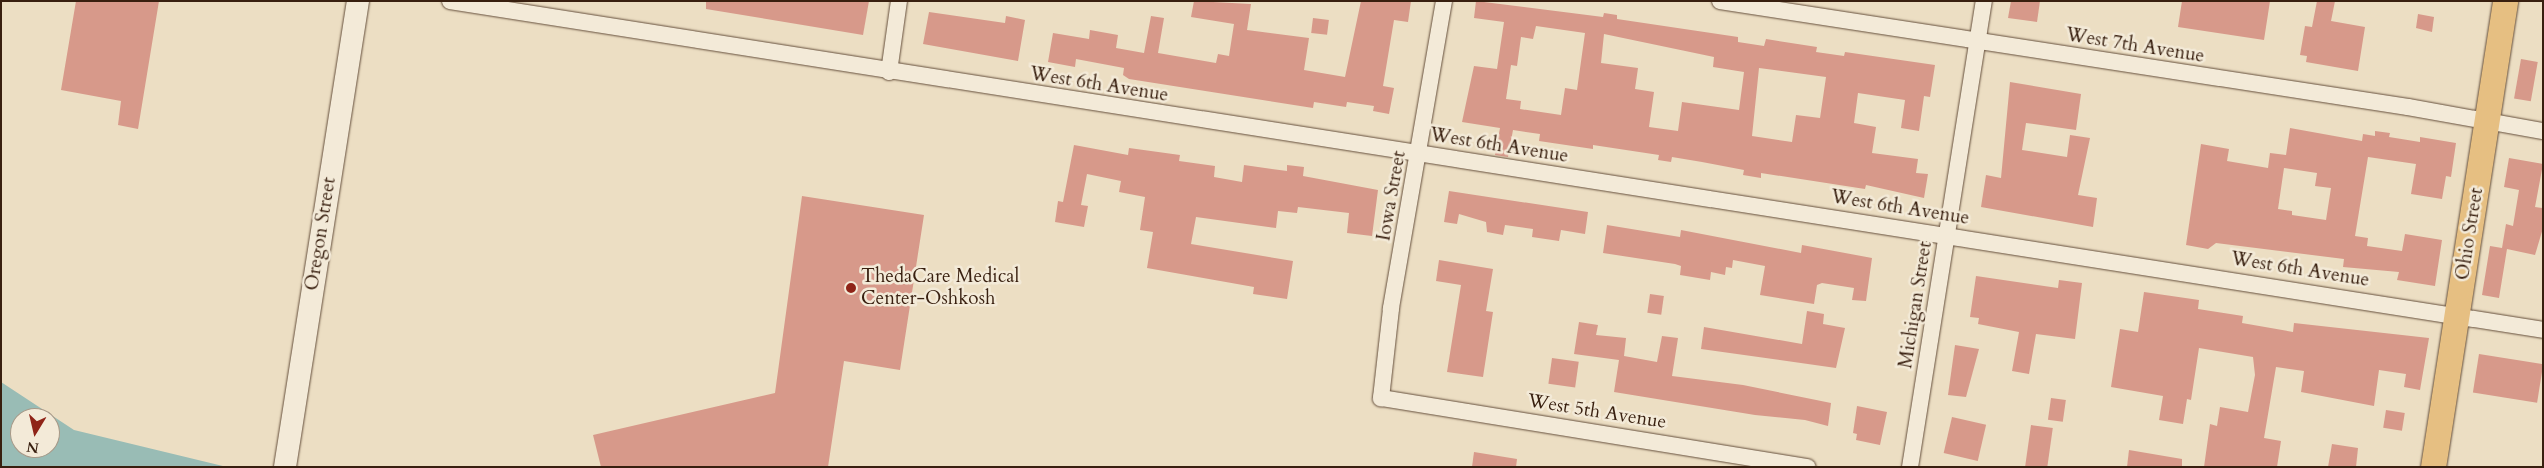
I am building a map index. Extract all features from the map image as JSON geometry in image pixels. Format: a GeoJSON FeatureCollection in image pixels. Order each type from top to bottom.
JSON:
{"type":"FeatureCollection","features":[{"type":"Feature","properties":{"kind":"main road","name":"Oregon Street"},"geometry":{"type":"LineString","coordinates":[[285,467],[358,1]]}},
{"type":"Feature","properties":{"kind":"main road","name":"Ohio Street"},"geometry":{"type":"LineString","coordinates":[[2433,467],[2505,1]]}},
{"type":"Feature","properties":{"kind":"street","name":"West 6th Avenue"},"geometry":{"type":"LineString","coordinates":[[450,1],[889,72],[1948,235],[2543,330]]}},
{"type":"Feature","properties":{"kind":"street"},"geometry":{"type":"LineString","coordinates":[[889,72],[899,1]]}},
{"type":"Feature","properties":{"kind":"street","name":"Iowa Street"},"geometry":{"type":"LineString","coordinates":[[1381,398],[1392,309],[1420,154],[1444,1]]}},
{"type":"Feature","properties":{"kind":"street","name":"West 7th Avenue"},"geometry":{"type":"LineString","coordinates":[[1720,1],[2543,131]]}},
{"type":"Feature","properties":{"kind":"street","name":"Michigan Street"},"geometry":{"type":"LineString","coordinates":[[1910,467],[1984,1]]}},
{"type":"Feature","properties":{"kind":"street","name":"West 5th Avenue"},"geometry":{"type":"LineString","coordinates":[[1381,398],[1807,467]]}},
{"type":"Feature","properties":{"kind":"water"},"geometry":{"type":"Polygon","coordinates":[[[1,382],[41,408],[10,408],[10,458],[60,458],[60,421],[74,430],[227,467],[1,467],[1,382]]]}},
{"type":"Feature","properties":{"kind":"building"},"geometry":{"type":"Polygon","coordinates":[[[76,1],[159,1],[138,129],[118,125],[121,101],[61,90],[76,1]]]}},
{"type":"Feature","properties":{"kind":"building"},"geometry":{"type":"Polygon","coordinates":[[[706,1],[869,1],[863,35],[706,9],[706,1]]]}},
{"type":"Feature","properties":{"kind":"building"},"geometry":{"type":"Polygon","coordinates":[[[1194,1],[1251,4],[1247,30],[1309,38],[1304,70],[1345,77],[1361,1],[1411,1],[1408,22],[1394,20],[1383,86],[1394,88],[1389,114],[1373,111],[1374,106],[1347,102],[1346,107],[1314,102],[1313,108],[1129,79],[1123,75],[1124,68],[1076,59],[1075,67],[1048,62],[1053,33],[1089,39],[1090,30],[1118,35],[1116,48],[1144,53],[1151,16],[1164,18],[1158,53],[1216,63],[1218,54],[1229,56],[1234,24],[1191,17],[1194,1]]]}},
{"type":"Feature","properties":{"kind":"building"},"geometry":{"type":"Polygon","coordinates":[[[1476,1],[1603,17],[1604,13],[1617,15],[1617,19],[1738,37],[1738,42],[1764,46],[1766,39],[1817,47],[1816,52],[1844,56],[1845,52],[1935,65],[1930,97],[1924,96],[1919,131],[1901,128],[1905,100],[1858,93],[1854,123],[1876,127],[1872,153],[1918,159],[1916,173],[1928,174],[1924,198],[1866,185],[1865,189],[1761,173],[1761,178],[1743,175],[1744,170],[1672,157],[1671,162],[1658,160],[1659,155],[1593,145],[1593,149],[1539,141],[1540,134],[1513,130],[1508,157],[1495,155],[1500,128],[1462,122],[1474,66],[1497,69],[1504,22],[1474,18],[1476,1]],[[1536,26],[1533,39],[1521,37],[1517,66],[1511,65],[1506,99],[1521,101],[1520,109],[1561,115],[1565,88],[1577,90],[1585,33],[1536,26]],[[1604,34],[1601,63],[1638,68],[1635,89],[1654,92],[1649,127],[1678,131],[1682,102],[1739,110],[1744,72],[1713,67],[1714,57],[1604,34]],[[1759,68],[1752,136],[1792,142],[1796,115],[1820,118],[1826,77],[1759,68]]]}},
{"type":"Feature","properties":{"kind":"building"},"geometry":{"type":"Polygon","coordinates":[[[2011,1],[2040,1],[2037,22],[2008,18],[2011,1]]]}},
{"type":"Feature","properties":{"kind":"building"},"geometry":{"type":"Polygon","coordinates":[[[2182,1],[2270,1],[2264,40],[2178,27],[2182,1]]]}},
{"type":"Feature","properties":{"kind":"building"},"geometry":{"type":"Polygon","coordinates":[[[2317,1],[2335,1],[2331,21],[2365,27],[2358,71],[2306,62],[2307,56],[2300,55],[2305,26],[2312,27],[2317,1]]]}},
{"type":"Feature","properties":{"kind":"building"},"geometry":{"type":"Polygon","coordinates":[[[929,12],[1005,23],[1006,16],[1025,20],[1018,61],[923,44],[929,12]]]}},
{"type":"Feature","properties":{"kind":"building"},"geometry":{"type":"Polygon","coordinates":[[[2418,14],[2434,17],[2432,32],[2416,28],[2418,14]]]}},
{"type":"Feature","properties":{"kind":"building"},"geometry":{"type":"Polygon","coordinates":[[[1313,18],[1329,20],[1327,35],[1311,33],[1313,18]]]}},
{"type":"Feature","properties":{"kind":"building"},"geometry":{"type":"Polygon","coordinates":[[[2521,59],[2538,62],[2531,101],[2514,98],[2521,59]]]}},
{"type":"Feature","properties":{"kind":"building"},"geometry":{"type":"Polygon","coordinates":[[[2010,82],[2081,94],[2076,130],[2026,123],[2022,150],[2067,157],[2070,135],[2090,138],[2078,195],[2097,198],[2093,227],[1981,207],[1986,175],[2001,178],[2010,82]]]}},
{"type":"Feature","properties":{"kind":"building"},"geometry":{"type":"Polygon","coordinates":[[[2290,128],[2362,141],[2363,134],[2375,136],[2375,131],[2390,133],[2389,137],[2420,142],[2420,137],[2456,143],[2451,177],[2446,176],[2442,199],[2411,194],[2416,164],[2368,157],[2355,236],[2368,238],[2367,246],[2402,251],[2405,234],[2442,240],[2435,286],[2397,280],[2399,272],[2343,267],[2344,259],[2216,243],[2208,249],[2186,245],[2201,144],[2229,149],[2227,161],[2268,168],[2270,153],[2286,155],[2290,128]],[[2284,168],[2278,209],[2292,211],[2292,215],[2326,220],[2331,188],[2315,186],[2317,173],[2284,168]]]}},
{"type":"Feature","properties":{"kind":"building"},"geometry":{"type":"Polygon","coordinates":[[[1074,145],[1128,155],[1129,148],[1180,155],[1179,161],[1215,166],[1214,177],[1242,182],[1244,165],[1287,171],[1287,165],[1304,167],[1303,176],[1378,190],[1372,236],[1347,233],[1349,213],[1298,207],[1297,213],[1278,211],[1276,228],[1196,217],[1191,244],[1293,261],[1287,299],[1253,294],[1254,287],[1147,268],[1153,232],[1140,230],[1145,197],[1119,192],[1121,181],[1087,174],[1081,205],[1088,206],[1084,227],[1055,222],[1058,201],[1063,202],[1074,145]]]}},
{"type":"Feature","properties":{"kind":"building"},"geometry":{"type":"Polygon","coordinates":[[[2509,158],[2543,164],[2535,207],[2543,208],[2543,228],[2535,255],[2507,249],[2499,298],[2482,295],[2490,246],[2502,248],[2506,224],[2513,226],[2519,190],[2504,187],[2509,158]]]}},
{"type":"Feature","properties":{"kind":"building"},"geometry":{"type":"Polygon","coordinates":[[[1449,191],[1588,212],[1585,234],[1561,230],[1559,241],[1532,237],[1533,229],[1505,225],[1503,235],[1487,232],[1486,222],[1459,214],[1457,224],[1444,222],[1449,191]]]}},
{"type":"Feature","properties":{"kind":"building","name":"ThedaCare Medical Center-Oshkosh"},"geometry":{"type":"Polygon","coordinates":[[[802,196],[924,215],[900,370],[844,361],[828,467],[601,467],[593,435],[775,393],[802,196]]]}},
{"type":"Feature","properties":{"kind":"building"},"geometry":{"type":"Polygon","coordinates":[[[1607,225],[1680,237],[1681,230],[1801,253],[1802,245],[1872,258],[1866,301],[1852,300],[1854,288],[1822,283],[1817,285],[1814,304],[1760,295],[1765,266],[1733,260],[1732,268],[1726,267],[1725,275],[1711,272],[1710,280],[1680,275],[1681,266],[1675,264],[1603,253],[1607,225]]]}},
{"type":"Feature","properties":{"kind":"building"},"geometry":{"type":"Polygon","coordinates":[[[1439,260],[1493,269],[1486,311],[1493,312],[1483,377],[1447,372],[1461,285],[1436,281],[1439,260]]]}},
{"type":"Feature","properties":{"kind":"building"},"geometry":{"type":"Polygon","coordinates":[[[1976,276],[2058,288],[2059,280],[2082,283],[2075,339],[2036,334],[2029,374],[2012,371],[2019,332],[1978,324],[1979,318],[1970,317],[1976,276]]]}},
{"type":"Feature","properties":{"kind":"building"},"geometry":{"type":"Polygon","coordinates":[[[2144,292],[2199,300],[2198,309],[2243,316],[2242,323],[2293,332],[2294,323],[2429,338],[2420,390],[2404,387],[2406,374],[2379,370],[2374,406],[2301,392],[2304,371],[2276,367],[2264,438],[2281,441],[2277,467],[2204,467],[2210,424],[2217,426],[2220,407],[2248,412],[2255,375],[2253,357],[2199,348],[2191,400],[2187,399],[2183,424],[2159,420],[2163,396],[2111,387],[2120,329],[2138,332],[2144,292]]]}},
{"type":"Feature","properties":{"kind":"building"},"geometry":{"type":"Polygon","coordinates":[[[1650,294],[1664,296],[1661,315],[1647,313],[1650,294]]]}},
{"type":"Feature","properties":{"kind":"building"},"geometry":{"type":"Polygon","coordinates":[[[1807,311],[1824,314],[1823,324],[1845,328],[1836,368],[1701,349],[1704,327],[1802,344],[1807,311]]]}},
{"type":"Feature","properties":{"kind":"building"},"geometry":{"type":"Polygon","coordinates":[[[1579,322],[1598,325],[1596,335],[1626,338],[1624,356],[1657,362],[1662,336],[1678,338],[1672,376],[1743,385],[1831,403],[1828,426],[1805,420],[1755,415],[1614,392],[1619,360],[1574,354],[1579,322]]]}},
{"type":"Feature","properties":{"kind":"building"},"geometry":{"type":"Polygon","coordinates":[[[1955,345],[1979,349],[1966,397],[1948,395],[1955,345]]]}},
{"type":"Feature","properties":{"kind":"building"},"geometry":{"type":"Polygon","coordinates":[[[2479,354],[2543,364],[2537,403],[2473,393],[2479,354]]]}},
{"type":"Feature","properties":{"kind":"building"},"geometry":{"type":"Polygon","coordinates":[[[1552,358],[1579,362],[1575,388],[1548,384],[1552,358]]]}},
{"type":"Feature","properties":{"kind":"building"},"geometry":{"type":"Polygon","coordinates":[[[2051,398],[2066,400],[2063,422],[2048,420],[2051,398]]]}},
{"type":"Feature","properties":{"kind":"building"},"geometry":{"type":"Polygon","coordinates":[[[1857,406],[1887,412],[1880,445],[1856,440],[1857,434],[1853,433],[1857,406]]]}},
{"type":"Feature","properties":{"kind":"building"},"geometry":{"type":"Polygon","coordinates":[[[2386,410],[2405,413],[2402,431],[2383,428],[2386,410]]]}},
{"type":"Feature","properties":{"kind":"building"},"geometry":{"type":"Polygon","coordinates":[[[1952,417],[1986,425],[1978,461],[1944,453],[1952,417]]]}},
{"type":"Feature","properties":{"kind":"building"},"geometry":{"type":"Polygon","coordinates":[[[2031,425],[2053,428],[2047,467],[2025,467],[2031,425]]]}},
{"type":"Feature","properties":{"kind":"building"},"geometry":{"type":"Polygon","coordinates":[[[2332,444],[2358,448],[2356,467],[2328,467],[2332,444]]]}},
{"type":"Feature","properties":{"kind":"building"},"geometry":{"type":"Polygon","coordinates":[[[2129,450],[2182,459],[2182,467],[2127,467],[2129,450]]]}},
{"type":"Feature","properties":{"kind":"building"},"geometry":{"type":"Polygon","coordinates":[[[1474,452],[1517,459],[1516,467],[1472,467],[1474,452]]]}},
{"type":"Feature","properties":{"kind":"place","name":"ThedaCare Medical Center-Oshkosh"},"geometry":{"type":"Point","coordinates":[851,288]}}]}
